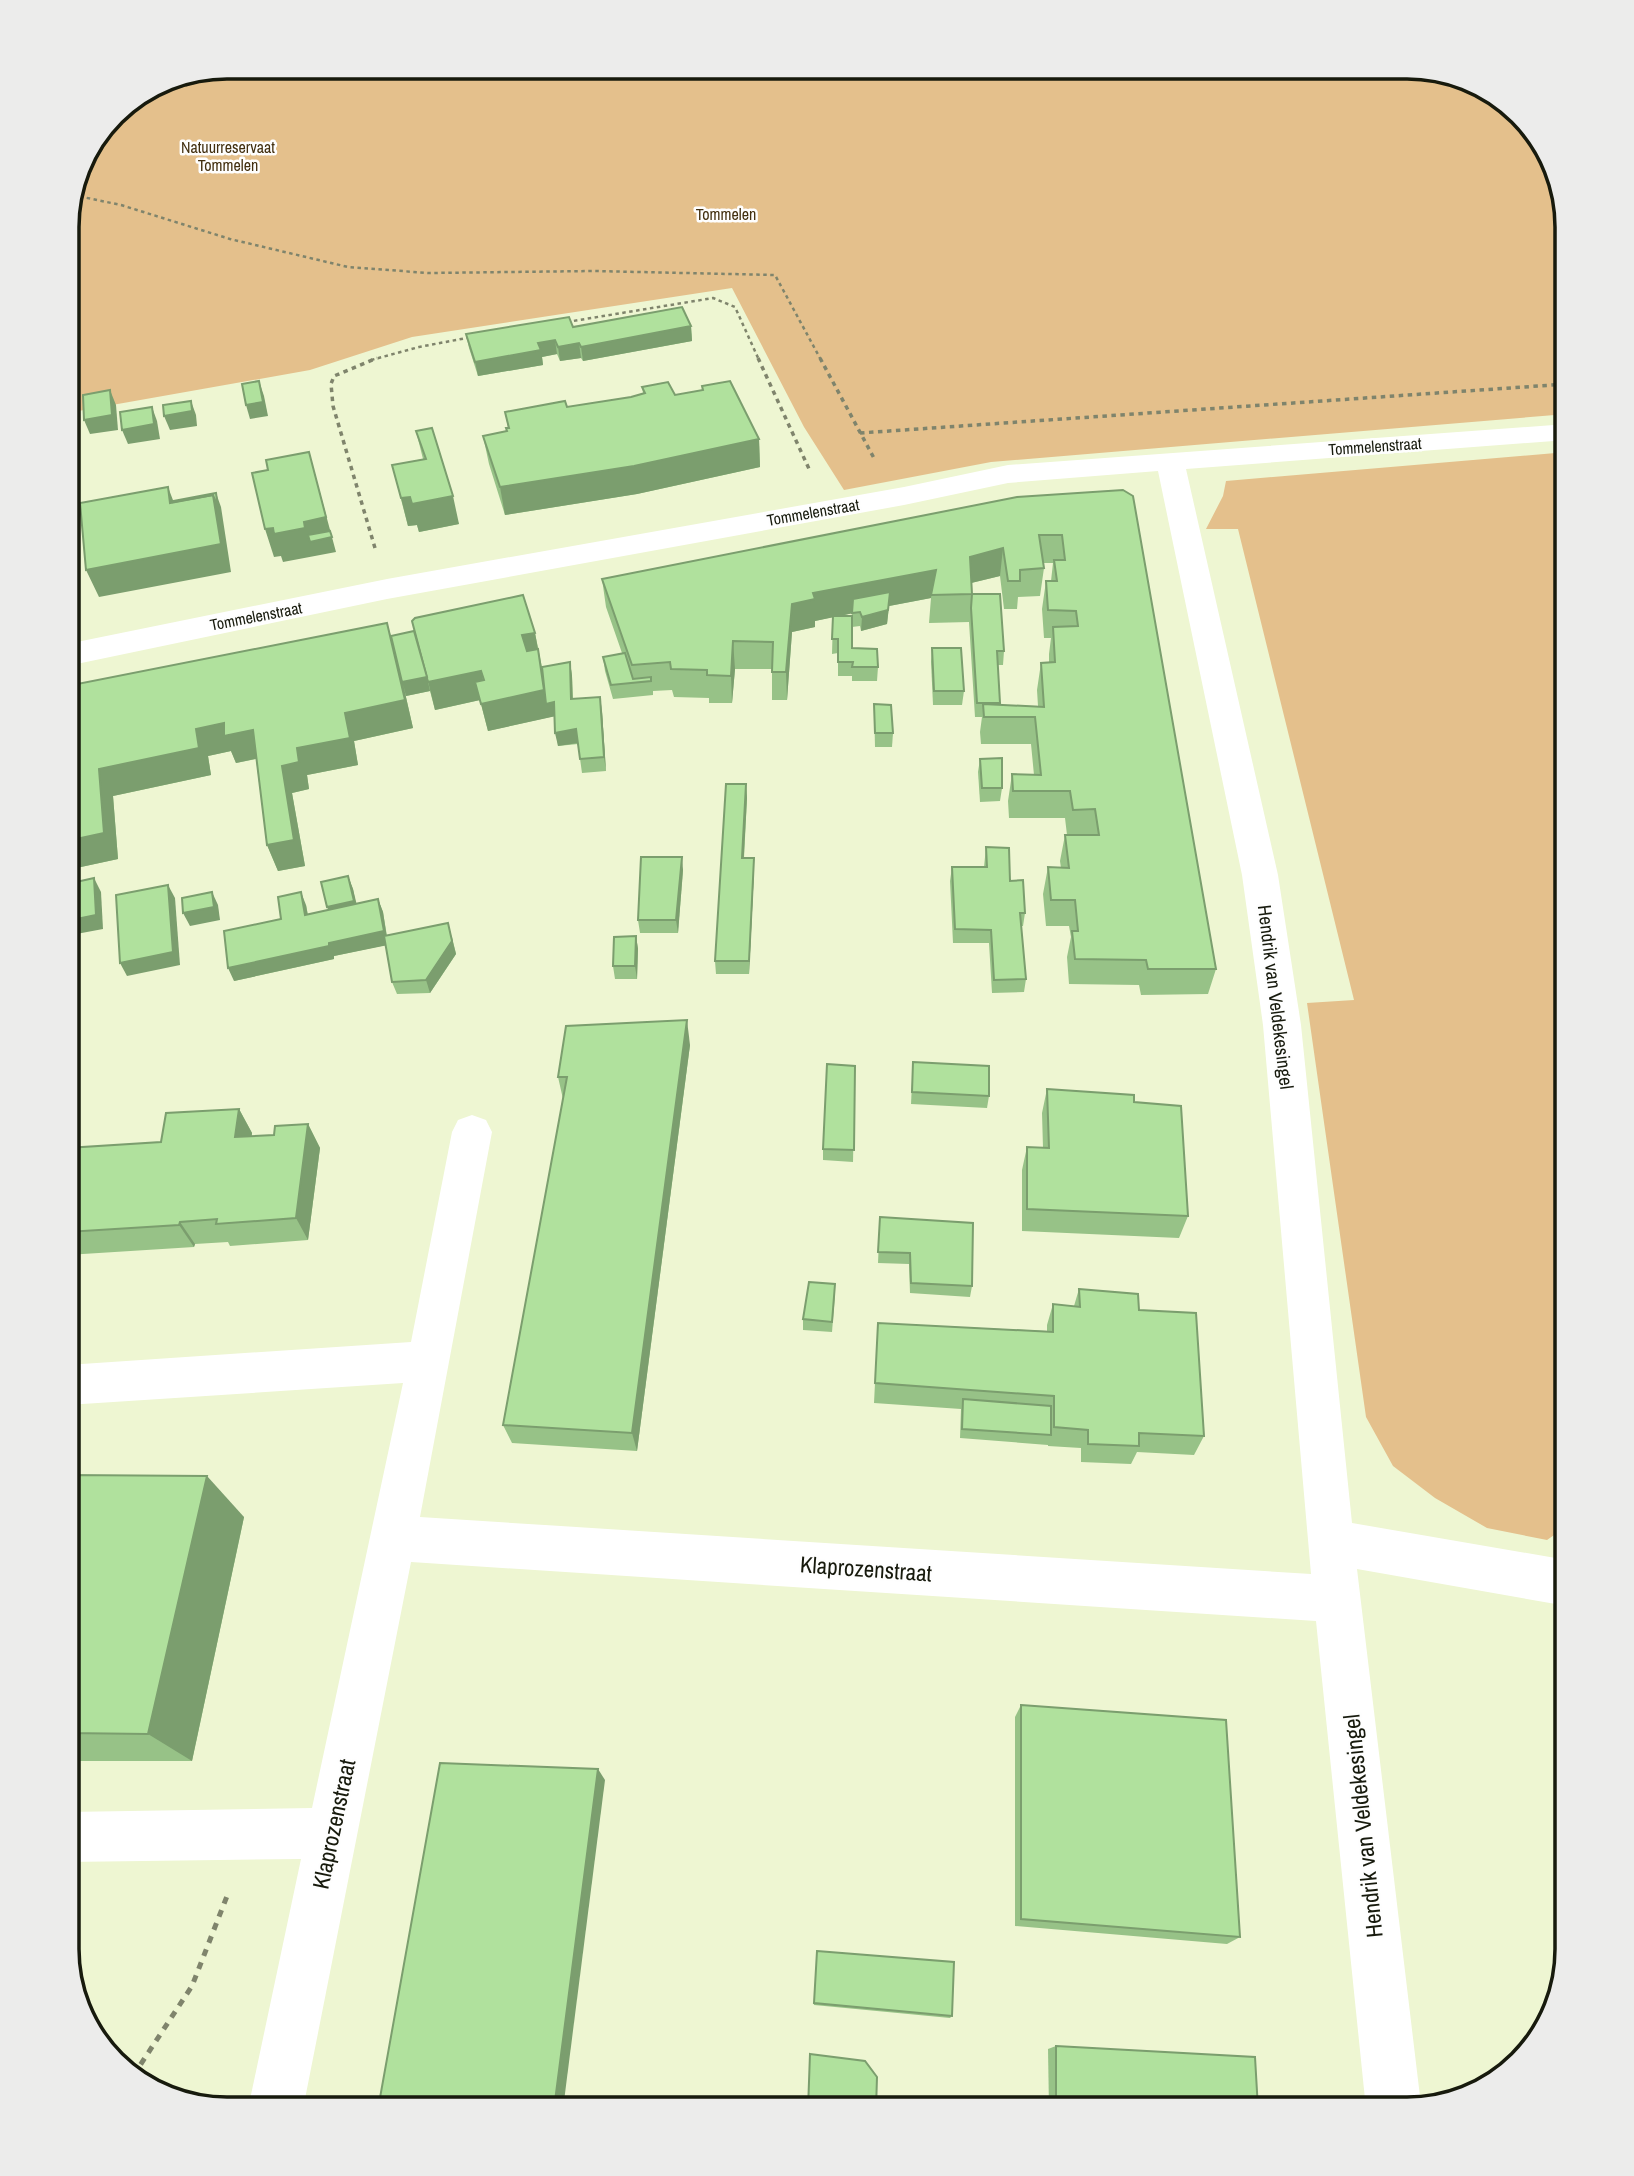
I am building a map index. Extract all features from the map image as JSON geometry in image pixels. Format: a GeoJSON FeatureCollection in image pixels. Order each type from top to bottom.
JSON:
{"type":"FeatureCollection","features":[{"type":"Feature","properties":{"kind":"street","name":"Tommelenstraat"},"geometry":{"type":"LineString","coordinates":[[79,653],[387,589],[904,496],[1008,474],[1555,433]]}},
{"type":"Feature","properties":{"kind":"street","name":"Hendrik van Veldekesingel"},"geometry":{"type":"LineString","coordinates":[[1170,461],[1260,875],[1282,1026],[1331,1542],[1393,2097]]}},
{"type":"Feature","properties":{"kind":"street","name":"Klaprozenstraat"},"geometry":{"type":"LineString","coordinates":[[277,2097],[429,1361],[472,1132]]}},
{"type":"Feature","properties":{"kind":"street"},"geometry":{"type":"LineString","coordinates":[[79,1384],[429,1361]]}},
{"type":"Feature","properties":{"kind":"street","name":"Klaprozenstraat"},"geometry":{"type":"LineString","coordinates":[[393,1538],[1339,1599]]}},
{"type":"Feature","properties":{"kind":"street"},"geometry":{"type":"LineString","coordinates":[[1331,1542],[1555,1581]]}},
{"type":"Feature","properties":{"kind":"street"},"geometry":{"type":"LineString","coordinates":[[79,1837],[332,1833]]}},
{"type":"Feature","properties":{"kind":"path"},"geometry":{"type":"LineString","coordinates":[[179,87],[203,81]]}},
{"type":"Feature","properties":{"kind":"path"},"geometry":{"type":"LineString","coordinates":[[82,196],[121,205],[230,239],[348,267],[428,273],[594,271],[775,275],[872,455],[904,496]]}},
{"type":"Feature","properties":{"kind":"path"},"geometry":{"type":"LineString","coordinates":[[562,322],[713,299],[735,307],[828,509]]}},
{"type":"Feature","properties":{"kind":"path"},"geometry":{"type":"LineString","coordinates":[[387,589],[333,406],[331,384],[334,376],[359,362],[393,352],[481,335]]}},
{"type":"Feature","properties":{"kind":"path"},"geometry":{"type":"LineString","coordinates":[[860,433],[1555,385]]}},
{"type":"Feature","properties":{"kind":"path"},"geometry":{"type":"LineString","coordinates":[[138,2068],[192,1986],[228,1897],[242,1834]]}},
{"type":"Feature","properties":{"kind":"green space"},"geometry":{"type":"Polygon","coordinates":[[[226,79],[1417,79],[1464,90],[1505,115],[1519,129],[1540,161],[1554,207],[1555,415],[991,462],[844,490],[804,427],[732,288],[412,337],[310,370],[79,411],[79,217],[84,188],[94,161],[115,129],[129,115],[161,94],[188,84],[226,79]]]}},
{"type":"Feature","properties":{"kind":"green space"},"geometry":{"type":"Polygon","coordinates":[[[1555,453],[1555,1534],[1547,1540],[1487,1528],[1435,1498],[1393,1466],[1366,1417],[1307,1003],[1354,1000],[1238,529],[1206,529],[1223,496],[1226,481],[1555,453]]]}},
{"type":"Feature","properties":{"kind":"building"},"geometry":{"type":"Polygon","coordinates":[[[682,307],[691,326],[581,347],[579,343],[558,347],[555,340],[538,343],[541,350],[475,362],[466,334],[569,317],[573,327],[682,307]]]}},
{"type":"Feature","properties":{"kind":"building"},"geometry":{"type":"Polygon","coordinates":[[[259,381],[263,402],[246,405],[242,384],[259,381]]]}},
{"type":"Feature","properties":{"kind":"building"},"geometry":{"type":"Polygon","coordinates":[[[730,381],[759,439],[634,466],[500,487],[483,436],[507,431],[506,428],[509,428],[505,412],[565,401],[567,407],[631,397],[645,393],[642,387],[668,382],[675,395],[730,381]]]}},
{"type":"Feature","properties":{"kind":"building"},"geometry":{"type":"Polygon","coordinates":[[[110,390],[112,415],[84,420],[83,395],[110,390]]]}},
{"type":"Feature","properties":{"kind":"building"},"geometry":{"type":"Polygon","coordinates":[[[191,401],[192,411],[164,416],[163,405],[191,401]]]}},
{"type":"Feature","properties":{"kind":"building"},"geometry":{"type":"Polygon","coordinates":[[[152,407],[154,424],[122,430],[120,412],[152,407]]]}},
{"type":"Feature","properties":{"kind":"building"},"geometry":{"type":"Polygon","coordinates":[[[432,428],[453,496],[412,504],[410,497],[401,498],[392,465],[426,459],[416,431],[432,428]]]}},
{"type":"Feature","properties":{"kind":"building"},"geometry":{"type":"Polygon","coordinates":[[[309,452],[326,517],[304,522],[305,528],[274,534],[273,528],[265,529],[252,473],[268,470],[266,460],[309,452]]]}},
{"type":"Feature","properties":{"kind":"building"},"geometry":{"type":"Polygon","coordinates":[[[168,487],[170,503],[213,495],[221,544],[86,570],[80,503],[168,487]]]}},
{"type":"Feature","properties":{"kind":"building"},"geometry":{"type":"Polygon","coordinates":[[[1123,490],[1133,496],[1216,969],[1148,969],[1146,960],[1075,959],[1072,931],[1078,931],[1075,900],[1051,900],[1048,867],[1069,868],[1065,835],[1099,835],[1095,809],[1073,810],[1070,791],[1013,791],[1012,774],[1041,775],[1035,717],[984,717],[983,704],[1044,707],[1041,663],[1055,662],[1053,627],[1078,626],[1076,611],[1048,610],[1046,581],[1057,581],[1054,560],[1065,560],[1062,535],[1039,535],[1044,568],[1020,570],[1020,581],[1008,581],[1003,548],[970,557],[972,594],[931,595],[936,570],[813,593],[815,599],[792,604],[786,672],[772,672],[773,642],[733,641],[731,676],[707,675],[707,670],[671,669],[670,662],[632,665],[602,579],[1017,497],[1123,490]]]}},
{"type":"Feature","properties":{"kind":"building"},"geometry":{"type":"Polygon","coordinates":[[[216,493],[218,508],[213,495],[173,502],[173,501],[216,493]]]}},
{"type":"Feature","properties":{"kind":"building"},"geometry":{"type":"Polygon","coordinates":[[[330,531],[332,537],[310,542],[308,535],[330,531]]]}},
{"type":"Feature","properties":{"kind":"building"},"geometry":{"type":"Polygon","coordinates":[[[890,592],[888,610],[862,617],[860,612],[852,613],[853,599],[890,592]]]}},
{"type":"Feature","properties":{"kind":"building"},"geometry":{"type":"Polygon","coordinates":[[[972,594],[1000,594],[1004,651],[997,651],[1000,703],[977,703],[972,594]]]}},
{"type":"Feature","properties":{"kind":"building"},"geometry":{"type":"Polygon","coordinates":[[[523,595],[535,633],[522,635],[527,651],[538,649],[544,690],[481,704],[475,682],[484,680],[481,671],[428,682],[412,621],[415,618],[523,595]]]}},
{"type":"Feature","properties":{"kind":"building"},"geometry":{"type":"Polygon","coordinates":[[[833,616],[852,616],[852,648],[877,649],[878,667],[852,667],[853,662],[838,662],[838,639],[832,639],[833,616]]]}},
{"type":"Feature","properties":{"kind":"building"},"geometry":{"type":"Polygon","coordinates":[[[387,623],[405,700],[345,713],[350,738],[297,748],[299,762],[282,766],[294,840],[267,845],[253,730],[224,736],[224,723],[196,729],[199,748],[99,769],[104,833],[79,838],[79,684],[387,623]]]}},
{"type":"Feature","properties":{"kind":"building"},"geometry":{"type":"Polygon","coordinates":[[[414,631],[427,677],[402,682],[391,636],[414,631]]]}},
{"type":"Feature","properties":{"kind":"building"},"geometry":{"type":"Polygon","coordinates":[[[932,648],[961,648],[964,691],[934,691],[932,648]]]}},
{"type":"Feature","properties":{"kind":"building"},"geometry":{"type":"Polygon","coordinates":[[[625,653],[633,679],[651,677],[651,681],[611,685],[603,657],[625,653]]]}},
{"type":"Feature","properties":{"kind":"building"},"geometry":{"type":"Polygon","coordinates":[[[570,662],[571,699],[600,697],[604,757],[580,759],[576,729],[555,733],[554,702],[546,704],[542,667],[570,662]]]}},
{"type":"Feature","properties":{"kind":"building"},"geometry":{"type":"Polygon","coordinates":[[[874,704],[891,705],[893,733],[875,733],[874,704]]]}},
{"type":"Feature","properties":{"kind":"building"},"geometry":{"type":"Polygon","coordinates":[[[1002,758],[1002,788],[982,788],[980,759],[1002,758]]]}},
{"type":"Feature","properties":{"kind":"building"},"geometry":{"type":"Polygon","coordinates":[[[726,784],[746,784],[742,858],[754,858],[749,961],[715,961],[726,784]]]}},
{"type":"Feature","properties":{"kind":"building"},"geometry":{"type":"Polygon","coordinates":[[[986,847],[1009,848],[1010,881],[1023,880],[1025,913],[1020,913],[1026,979],[994,980],[991,930],[955,929],[952,867],[987,867],[986,847]]]}},
{"type":"Feature","properties":{"kind":"building"},"geometry":{"type":"Polygon","coordinates":[[[641,857],[682,857],[676,920],[638,920],[641,857]]]}},
{"type":"Feature","properties":{"kind":"building"},"geometry":{"type":"Polygon","coordinates":[[[348,876],[354,901],[327,907],[321,882],[348,876]]]}},
{"type":"Feature","properties":{"kind":"building"},"geometry":{"type":"Polygon","coordinates":[[[94,878],[96,915],[79,919],[79,881],[94,878]]]}},
{"type":"Feature","properties":{"kind":"building"},"geometry":{"type":"Polygon","coordinates":[[[168,885],[173,952],[120,963],[116,895],[168,885]]]}},
{"type":"Feature","properties":{"kind":"building"},"geometry":{"type":"Polygon","coordinates":[[[212,892],[214,907],[183,913],[182,898],[212,892]]]}},
{"type":"Feature","properties":{"kind":"building"},"geometry":{"type":"Polygon","coordinates":[[[301,892],[305,915],[378,899],[384,931],[228,968],[224,931],[281,919],[278,897],[301,892]]]}},
{"type":"Feature","properties":{"kind":"building"},"geometry":{"type":"Polygon","coordinates":[[[448,923],[452,941],[426,980],[392,982],[384,936],[448,923]]]}},
{"type":"Feature","properties":{"kind":"building"},"geometry":{"type":"Polygon","coordinates":[[[636,936],[635,966],[613,966],[614,937],[636,936]]]}},
{"type":"Feature","properties":{"kind":"building"},"geometry":{"type":"Polygon","coordinates":[[[687,1020],[632,1433],[503,1425],[567,1077],[558,1077],[566,1026],[687,1020]]]}},
{"type":"Feature","properties":{"kind":"building"},"geometry":{"type":"Polygon","coordinates":[[[913,1062],[989,1066],[989,1096],[912,1092],[913,1062]]]}},
{"type":"Feature","properties":{"kind":"building"},"geometry":{"type":"Polygon","coordinates":[[[827,1064],[855,1066],[854,1150],[823,1149],[827,1064]]]}},
{"type":"Feature","properties":{"kind":"building"},"geometry":{"type":"Polygon","coordinates":[[[1047,1089],[1134,1095],[1134,1102],[1181,1106],[1188,1216],[1027,1209],[1027,1147],[1049,1148],[1047,1089]]]}},
{"type":"Feature","properties":{"kind":"building"},"geometry":{"type":"Polygon","coordinates":[[[239,1109],[235,1137],[274,1135],[275,1126],[308,1124],[296,1218],[216,1224],[217,1219],[180,1222],[179,1225],[79,1231],[79,1147],[161,1142],[166,1113],[239,1109]]]}},
{"type":"Feature","properties":{"kind":"building"},"geometry":{"type":"Polygon","coordinates":[[[880,1217],[973,1223],[972,1286],[911,1283],[910,1253],[878,1252],[880,1217]]]}},
{"type":"Feature","properties":{"kind":"building"},"geometry":{"type":"Polygon","coordinates":[[[809,1282],[835,1284],[832,1322],[803,1319],[809,1282]]]}},
{"type":"Feature","properties":{"kind":"building"},"geometry":{"type":"Polygon","coordinates":[[[1079,1289],[1138,1294],[1139,1310],[1196,1313],[1204,1436],[1139,1433],[1139,1446],[1088,1444],[1088,1430],[1054,1427],[1054,1396],[875,1383],[878,1323],[1053,1332],[1053,1304],[1080,1307],[1079,1289]]]}},
{"type":"Feature","properties":{"kind":"building"},"geometry":{"type":"Polygon","coordinates":[[[963,1399],[1051,1406],[1051,1435],[962,1429],[963,1399]]]}},
{"type":"Feature","properties":{"kind":"building"},"geometry":{"type":"Polygon","coordinates":[[[79,1475],[207,1476],[148,1734],[79,1733],[79,1475]]]}},
{"type":"Feature","properties":{"kind":"building"},"geometry":{"type":"Polygon","coordinates":[[[1021,1705],[1226,1720],[1240,1937],[1021,1919],[1021,1705]]]}},
{"type":"Feature","properties":{"kind":"building"},"geometry":{"type":"Polygon","coordinates":[[[440,1763],[598,1769],[556,2097],[380,2097],[440,1763]]]}},
{"type":"Feature","properties":{"kind":"building"},"geometry":{"type":"Polygon","coordinates":[[[817,1951],[954,1962],[952,2016],[814,2003],[817,1951]]]}},
{"type":"Feature","properties":{"kind":"building"},"geometry":{"type":"Polygon","coordinates":[[[1056,2046],[1255,2057],[1257,2097],[1056,2097],[1056,2046]]]}},
{"type":"Feature","properties":{"kind":"building"},"geometry":{"type":"Polygon","coordinates":[[[810,2054],[865,2061],[877,2077],[876,2097],[808,2097],[810,2054]]]}},
{"type":"Feature","properties":{"kind":"park label","name":"Natuurreservaat Tommelen"},"geometry":{"type":"Point","coordinates":[228,156]}},
{"type":"Feature","properties":{"kind":"park label","name":"Tommelen"},"geometry":{"type":"Point","coordinates":[726,214]}}]}
